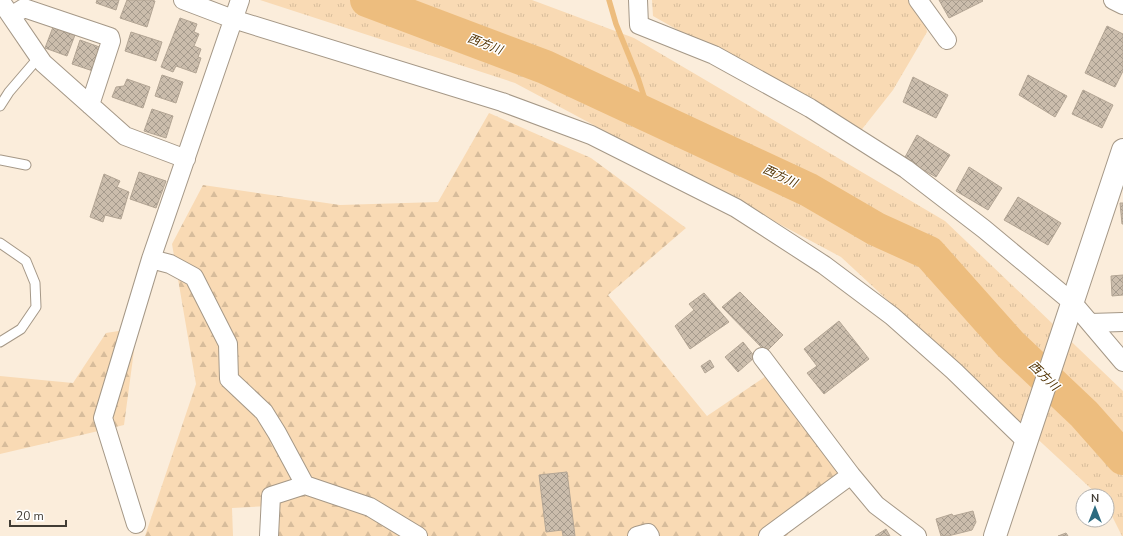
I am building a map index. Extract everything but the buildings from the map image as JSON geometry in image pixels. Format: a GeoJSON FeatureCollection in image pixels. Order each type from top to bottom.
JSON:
{"type":"FeatureCollection","features":[{"type":"Feature","properties":{"kind":"street"},"geometry":{"type":"LineString","coordinates":[[0,0],[43,63],[125,136],[186,159]]}},
{"type":"Feature","properties":{"kind":"street"},"geometry":{"type":"LineString","coordinates":[[182,0],[236,10],[502,102],[591,135],[736,208],[824,264],[892,316],[1029,436]]}},
{"type":"Feature","properties":{"kind":"street"},"geometry":{"type":"LineString","coordinates":[[638,0],[638,25],[714,55],[810,108],[906,169],[984,229],[1070,312],[1090,323],[1123,362]]}},
{"type":"Feature","properties":{"kind":"street"},"geometry":{"type":"LineString","coordinates":[[918,0],[947,40]]}},
{"type":"Feature","properties":{"kind":"street"},"geometry":{"type":"LineString","coordinates":[[1113,0],[1123,4]]}},
{"type":"Feature","properties":{"kind":"street"},"geometry":{"type":"LineString","coordinates":[[11,16],[24,8],[110,37],[111,41],[90,105]]}},
{"type":"Feature","properties":{"kind":"street"},"geometry":{"type":"LineString","coordinates":[[136,524],[103,418],[151,259],[236,10]]}},
{"type":"Feature","properties":{"kind":"street"},"geometry":{"type":"LineString","coordinates":[[995,536],[1070,312],[1117,184],[1123,150]]}},
{"type":"Feature","properties":{"kind":"street"},"geometry":{"type":"LineString","coordinates":[[151,259],[170,264],[194,277],[228,344],[229,379],[264,412],[305,485]]}},
{"type":"Feature","properties":{"kind":"street"},"geometry":{"type":"LineString","coordinates":[[1090,323],[1123,322]]}},
{"type":"Feature","properties":{"kind":"street"},"geometry":{"type":"LineString","coordinates":[[762,357],[876,506],[917,536]]}},
{"type":"Feature","properties":{"kind":"street"},"geometry":{"type":"LineString","coordinates":[[768,536],[851,475]]}},
{"type":"Feature","properties":{"kind":"street"},"geometry":{"type":"LineString","coordinates":[[269,536],[271,496],[305,485],[370,507],[418,536]]}},
{"type":"Feature","properties":{"kind":"street"},"geometry":{"type":"LineString","coordinates":[[637,536],[648,533],[650,536]]}},
{"type":"Feature","properties":{"kind":"lane"},"geometry":{"type":"LineString","coordinates":[[0,106],[39,57]]}},
{"type":"Feature","properties":{"kind":"lane"},"geometry":{"type":"LineString","coordinates":[[0,160],[26,165]]}},
{"type":"Feature","properties":{"kind":"lane"},"geometry":{"type":"LineString","coordinates":[[0,243],[26,261],[35,283],[36,307],[21,329],[0,342]]}},
{"type":"Feature","properties":{"kind":"green space"},"geometry":{"type":"Polygon","coordinates":[[[260,0],[532,0],[634,38],[945,221],[1123,391],[1123,536],[1115,522],[1115,488],[1090,488],[841,257],[515,83],[260,0]]]}},
{"type":"Feature","properties":{"kind":"green space"},"geometry":{"type":"Polygon","coordinates":[[[652,0],[920,0],[927,32],[893,90],[859,133],[653,16],[652,0]]]}},
{"type":"Feature","properties":{"kind":"green space"},"geometry":{"type":"Polygon","coordinates":[[[489,113],[591,158],[686,228],[608,295],[707,416],[772,372],[851,475],[786,536],[269,536],[270,506],[232,508],[233,536],[145,536],[196,384],[172,244],[203,185],[340,205],[438,202],[489,113]]]}},
{"type":"Feature","properties":{"kind":"green space"},"geometry":{"type":"Polygon","coordinates":[[[137,328],[124,425],[0,454],[0,376],[73,383],[106,333],[137,328]]]}},
{"type":"Feature","properties":{"kind":"waterway","name":"西方川"},"geometry":{"type":"LineString","coordinates":[[367,0],[545,67],[809,190],[876,229],[929,253],[1010,344],[1084,414],[1123,458]]}},
{"type":"Feature","properties":{"kind":"waterway"},"geometry":{"type":"LineString","coordinates":[[609,0],[616,24],[638,78],[650,115]]}}]}
